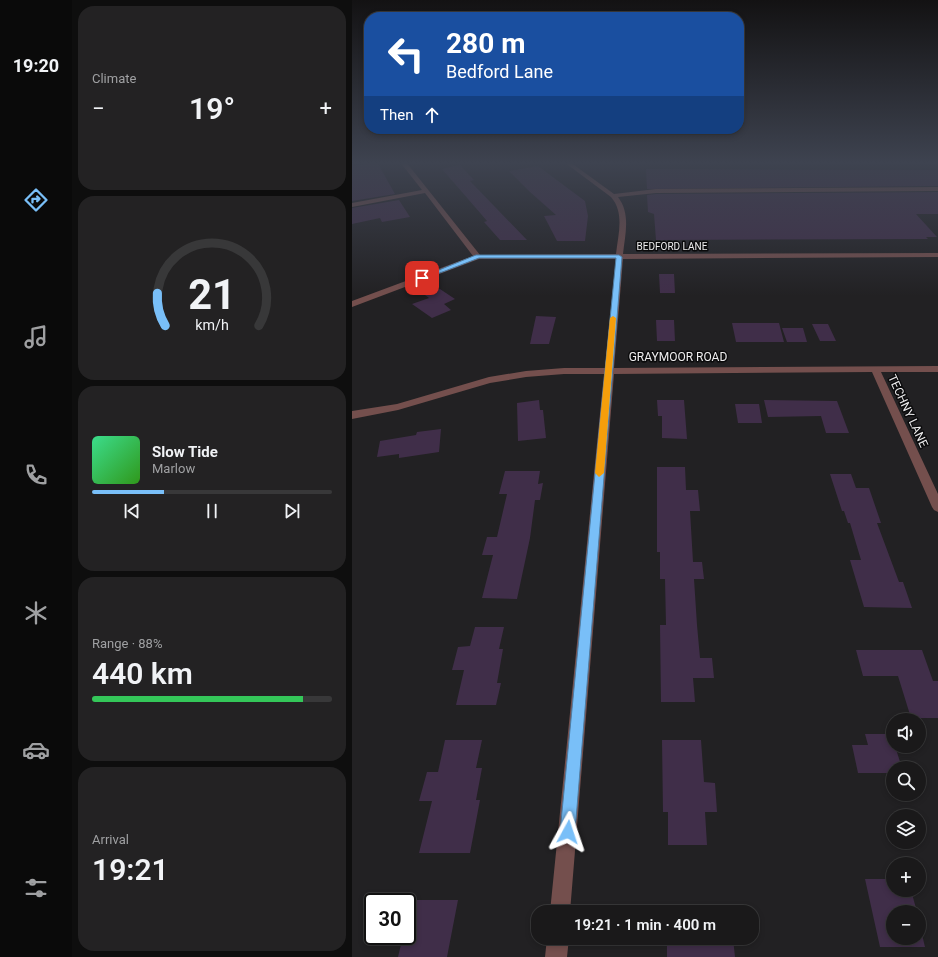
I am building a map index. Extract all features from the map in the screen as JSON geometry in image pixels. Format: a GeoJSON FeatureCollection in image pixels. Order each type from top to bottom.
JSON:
{"type":"FeatureCollection","features":[{"type":"Feature","properties":{"kind":"street"},"geometry":{"type":"LineString","coordinates":[[352,304],[478,257],[439,207]]}},
{"type":"Feature","properties":{"kind":"street"},"geometry":{"type":"LineString","coordinates":[[561,905],[619,257],[622,210],[620,207]]}},
{"type":"Feature","properties":{"kind":"street","name":"BEDFORD LANE"},"geometry":{"type":"LineString","coordinates":[[478,257],[938,255]]}},
{"type":"Feature","properties":{"kind":"street","name":"TECHNY LANE"},"geometry":{"type":"LineString","coordinates":[[875,369],[938,507]]}},
{"type":"Feature","properties":{"kind":"street","name":"GRAYMOOR ROAD"},"geometry":{"type":"LineString","coordinates":[[352,416],[398,407],[458,388],[526,374],[564,371],[938,369]]}},
{"type":"Feature","properties":{"kind":"street"},"geometry":{"type":"LineString","coordinates":[[556,957],[557,945]]}},
{"type":"Feature","properties":{"kind":"building"},"geometry":{"type":"Polygon","coordinates":[[[403,207],[410,217],[382,222],[380,218],[352,224],[352,208],[403,207]]]}},
{"type":"Feature","properties":{"kind":"building"},"geometry":{"type":"Polygon","coordinates":[[[475,207],[495,207],[527,240],[500,240],[484,222],[487,221],[475,207]]]}},
{"type":"Feature","properties":{"kind":"building"},"geometry":{"type":"Polygon","coordinates":[[[547,207],[586,207],[588,216],[585,241],[557,241],[544,216],[556,215],[547,207]]]}},
{"type":"Feature","properties":{"kind":"building"},"geometry":{"type":"Polygon","coordinates":[[[648,207],[938,207],[938,214],[916,214],[937,237],[926,237],[928,239],[656,240],[654,214],[648,212],[648,207]]]}},
{"type":"Feature","properties":{"kind":"building"},"geometry":{"type":"Polygon","coordinates":[[[659,274],[674,274],[675,293],[660,293],[659,274]]]}},
{"type":"Feature","properties":{"kind":"building"},"geometry":{"type":"Polygon","coordinates":[[[440,289],[455,299],[444,304],[451,310],[432,318],[412,304],[429,298],[425,295],[440,289]]]}},
{"type":"Feature","properties":{"kind":"building"},"geometry":{"type":"Polygon","coordinates":[[[536,316],[556,317],[549,344],[530,344],[536,316]]]}},
{"type":"Feature","properties":{"kind":"building"},"geometry":{"type":"Polygon","coordinates":[[[656,320],[674,320],[675,341],[657,341],[656,320]]]}},
{"type":"Feature","properties":{"kind":"building"},"geometry":{"type":"Polygon","coordinates":[[[732,323],[779,323],[784,342],[736,342],[732,323]]]}},
{"type":"Feature","properties":{"kind":"building"},"geometry":{"type":"Polygon","coordinates":[[[812,324],[828,324],[836,341],[820,341],[812,324]]]}},
{"type":"Feature","properties":{"kind":"building"},"geometry":{"type":"Polygon","coordinates":[[[782,328],[803,328],[807,342],[787,342],[782,328]]]}},
{"type":"Feature","properties":{"kind":"building"},"geometry":{"type":"Polygon","coordinates":[[[539,400],[540,410],[543,410],[546,438],[518,441],[517,403],[539,400]]]}},
{"type":"Feature","properties":{"kind":"building"},"geometry":{"type":"Polygon","coordinates":[[[657,400],[684,400],[687,439],[662,438],[662,416],[658,416],[657,400]]]}},
{"type":"Feature","properties":{"kind":"building"},"geometry":{"type":"Polygon","coordinates":[[[764,400],[837,401],[849,433],[826,433],[821,416],[768,417],[764,400]]]}},
{"type":"Feature","properties":{"kind":"building"},"geometry":{"type":"Polygon","coordinates":[[[735,404],[759,404],[762,423],[738,423],[735,404]]]}},
{"type":"Feature","properties":{"kind":"building"},"geometry":{"type":"Polygon","coordinates":[[[441,429],[439,452],[399,458],[399,454],[377,457],[380,441],[416,435],[417,432],[441,429]]]}},
{"type":"Feature","properties":{"kind":"building"},"geometry":{"type":"Polygon","coordinates":[[[657,467],[685,467],[686,490],[698,490],[700,511],[690,511],[693,562],[702,562],[704,579],[694,579],[697,625],[700,658],[712,658],[714,678],[693,678],[695,702],[661,702],[660,625],[666,625],[665,579],[660,579],[660,552],[657,552],[657,467]]]}},
{"type":"Feature","properties":{"kind":"building"},"geometry":{"type":"Polygon","coordinates":[[[505,471],[540,471],[538,484],[543,483],[540,500],[535,500],[530,538],[517,599],[482,598],[493,555],[482,555],[487,537],[497,537],[507,494],[499,494],[505,471]]]}},
{"type":"Feature","properties":{"kind":"building"},"geometry":{"type":"Polygon","coordinates":[[[830,474],[851,474],[856,488],[869,488],[881,523],[877,523],[899,582],[903,582],[912,608],[864,607],[850,560],[861,560],[850,523],[848,523],[844,511],[842,511],[830,474]]]}},
{"type":"Feature","properties":{"kind":"building"},"geometry":{"type":"Polygon","coordinates":[[[475,627],[504,627],[499,649],[503,649],[497,683],[501,683],[496,705],[456,705],[464,670],[452,670],[458,647],[470,646],[475,627]]]}},
{"type":"Feature","properties":{"kind":"building"},"geometry":{"type":"Polygon","coordinates":[[[856,650],[922,650],[933,681],[938,681],[938,718],[926,718],[926,713],[909,713],[898,676],[863,676],[856,650]]]}},
{"type":"Feature","properties":{"kind":"building"},"geometry":{"type":"Polygon","coordinates":[[[865,734],[886,734],[886,753],[897,753],[900,761],[886,761],[886,773],[858,773],[852,745],[868,745],[865,734]]]}},
{"type":"Feature","properties":{"kind":"building"},"geometry":{"type":"Polygon","coordinates":[[[445,740],[482,740],[476,768],[482,768],[476,800],[480,800],[470,853],[419,853],[432,801],[419,801],[427,772],[438,772],[445,740]]]}},
{"type":"Feature","properties":{"kind":"building"},"geometry":{"type":"Polygon","coordinates":[[[662,740],[701,740],[704,782],[715,783],[717,812],[705,812],[707,845],[668,845],[668,812],[663,812],[662,740]]]}},
{"type":"Feature","properties":{"kind":"building"},"geometry":{"type":"Polygon","coordinates":[[[865,879],[886,879],[886,897],[913,897],[915,905],[886,905],[886,945],[925,945],[925,947],[880,947],[865,879]]]}},
{"type":"Feature","properties":{"kind":"building"},"geometry":{"type":"Polygon","coordinates":[[[416,900],[458,900],[447,957],[398,957],[401,945],[416,945],[416,900]]]}},
{"type":"Feature","properties":{"kind":"building"},"geometry":{"type":"Polygon","coordinates":[[[666,904],[716,905],[666,905],[666,904]]]}},
{"type":"Feature","properties":{"kind":"building"},"geometry":{"type":"Polygon","coordinates":[[[667,945],[734,945],[735,957],[667,957],[667,945]]]}},
{"type":"Feature","properties":{"kind":"slow traffic"},"geometry":{"type":"LineString","coordinates":[[599,473],[613,318]]}},
{"type":"Feature","properties":{"kind":"route"},"geometry":{"type":"LineString","coordinates":[[422,278],[478,257],[619,257],[568,832]]}}]}
